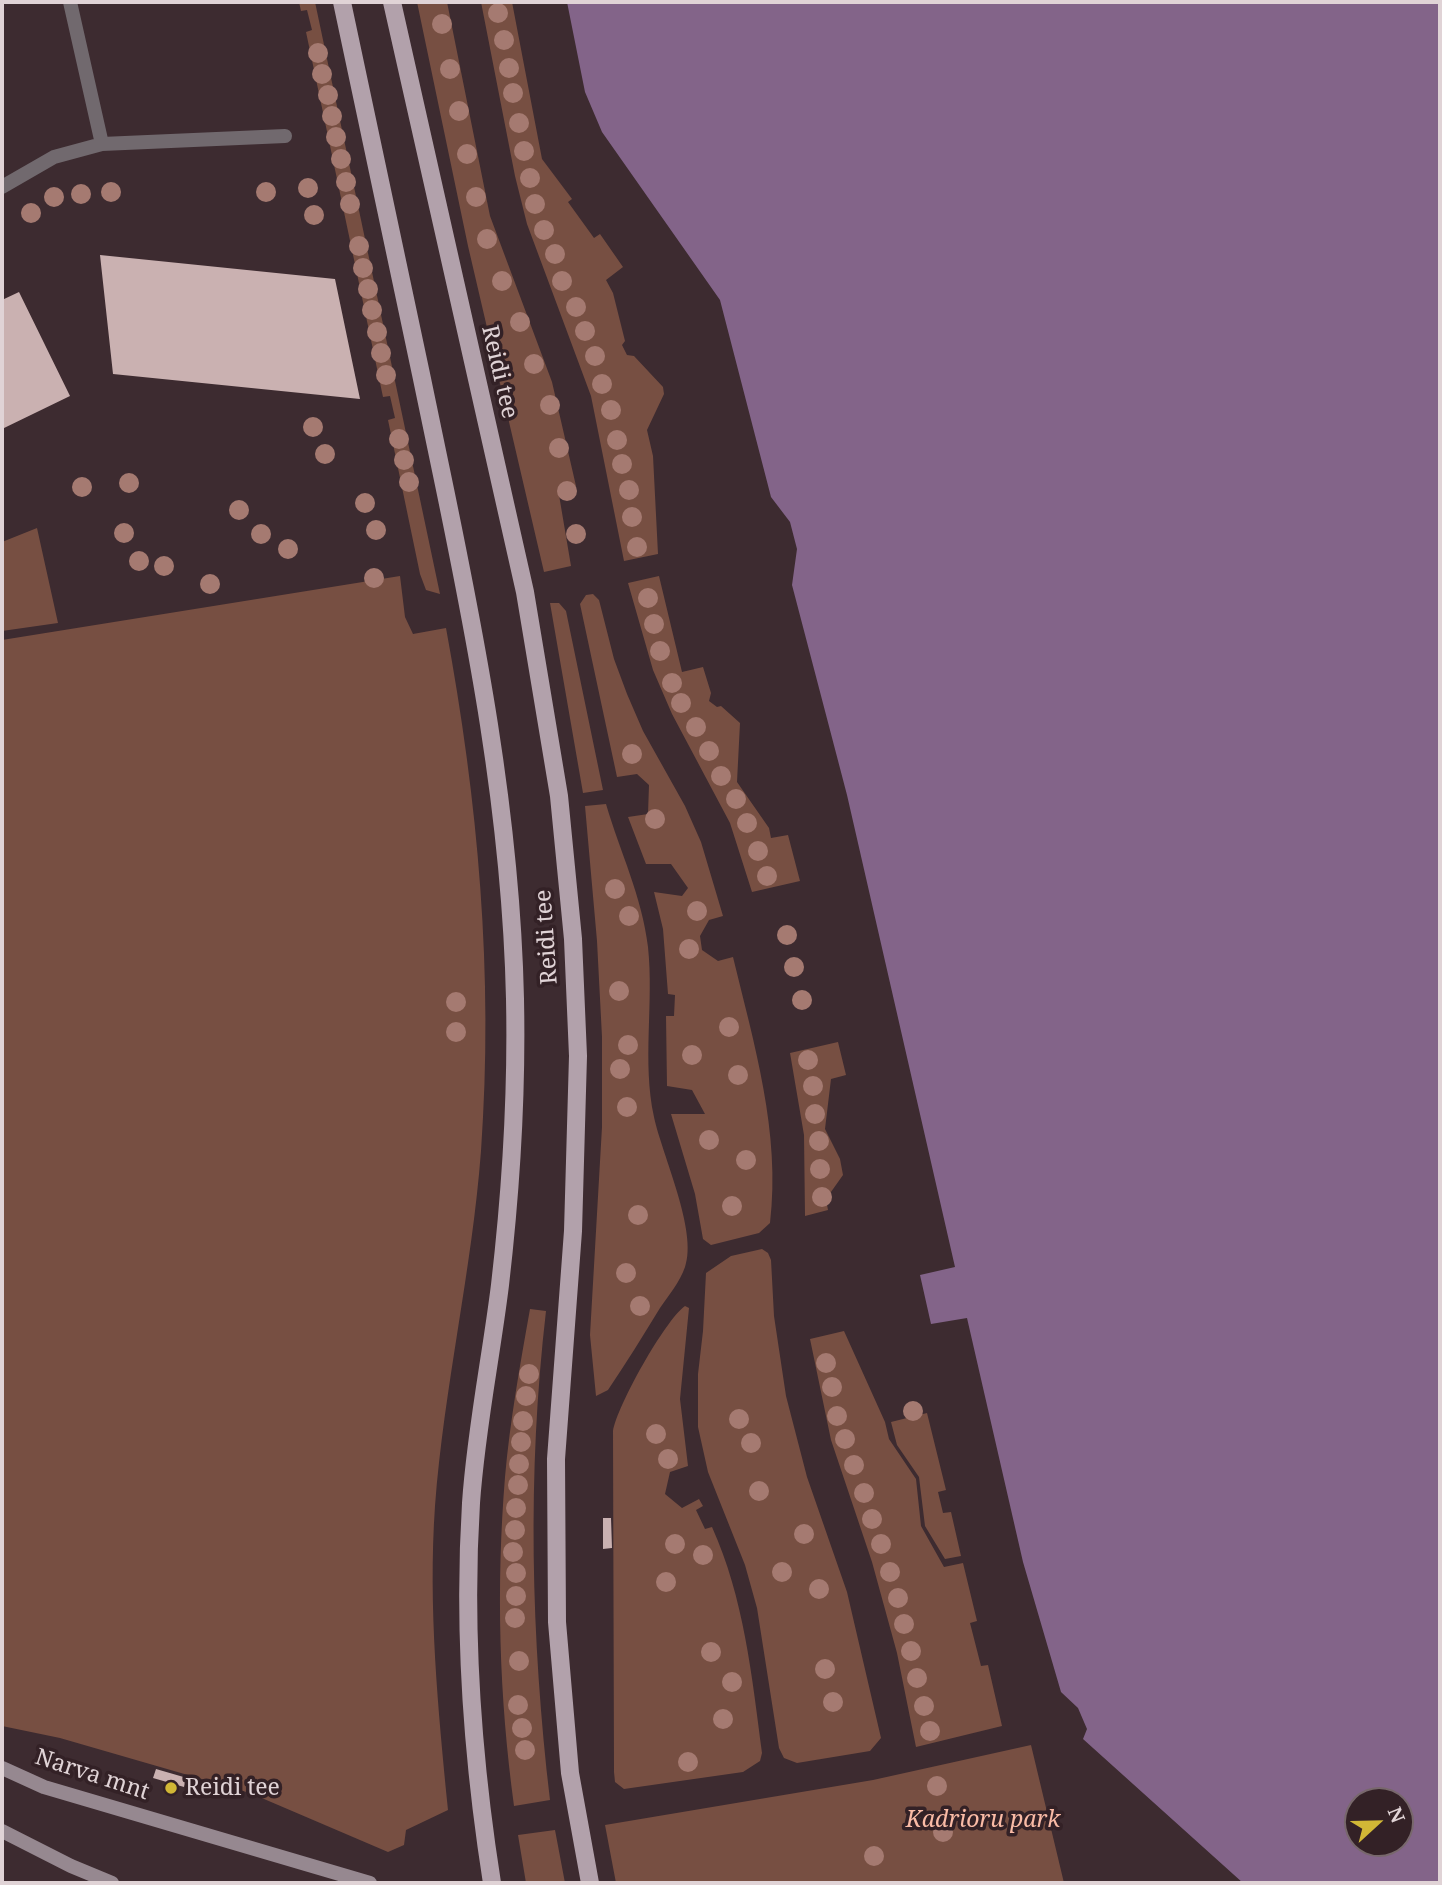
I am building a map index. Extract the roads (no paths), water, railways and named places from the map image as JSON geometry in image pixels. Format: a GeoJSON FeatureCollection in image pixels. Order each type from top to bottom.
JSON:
{"type":"FeatureCollection","features":[{"type":"Feature","properties":{"kind":"main road","name":"Reidi tee"},"geometry":{"type":"LineString","coordinates":[[342,2],[469,604],[500,792],[511,895],[515,1101],[499,1287],[481,1401],[468,1563],[467,1644],[471,1723],[476,1781],[492,1883]]}},
{"type":"Feature","properties":{"kind":"main road","name":"Reidi tee"},"geometry":{"type":"LineString","coordinates":[[392,2],[525,592],[559,796],[573,939],[578,1056],[573,1231],[556,1459],[557,1598],[570,1773],[590,1883]]}},
{"type":"Feature","properties":{"kind":"main road","name":"Narva mnt"},"geometry":{"type":"LineString","coordinates":[[2,1768],[44,1787],[370,1883]]}},
{"type":"Feature","properties":{"kind":"main road"},"geometry":{"type":"LineString","coordinates":[[2,1831],[71,1866],[113,1883]]}},
{"type":"Feature","properties":{"kind":"lane"},"geometry":{"type":"LineString","coordinates":[[70,2],[102,144]]}},
{"type":"Feature","properties":{"kind":"lane"},"geometry":{"type":"LineString","coordinates":[[2,187],[54,156],[102,144],[285,136]]}},
{"type":"Feature","properties":{"kind":"place","name":"Reidi tee"},"geometry":{"type":"Point","coordinates":[171,1788]}},
{"type":"Feature","properties":{"kind":"park label","name":"Kadrioru park"},"geometry":{"type":"Point","coordinates":[983,1820]}}]}
